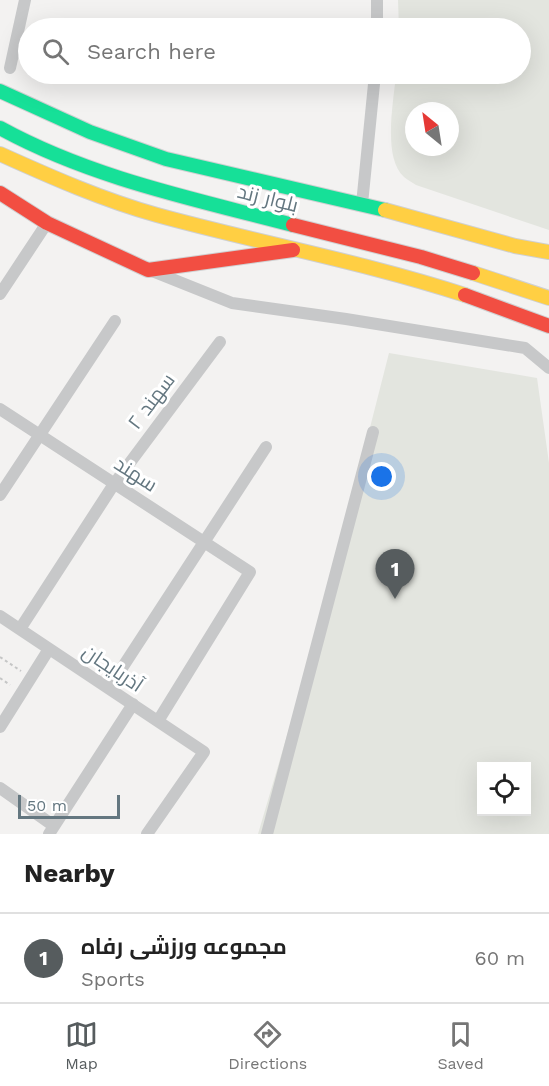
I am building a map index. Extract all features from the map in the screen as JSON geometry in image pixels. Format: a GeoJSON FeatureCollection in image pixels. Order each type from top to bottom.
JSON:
{"type":"FeatureCollection","features":[{"type":"Feature","properties":{"kind":"main road"},"geometry":{"type":"LineString","coordinates":[[0,91],[90,132],[166,159],[362,204],[515,246],[549,252]]}},
{"type":"Feature","properties":{"kind":"main road","name":"بلوار زند"},"geometry":{"type":"LineString","coordinates":[[0,128],[74,162],[123,180],[421,257],[549,298]]}},
{"type":"Feature","properties":{"kind":"main road"},"geometry":{"type":"LineString","coordinates":[[0,154],[65,184],[118,203],[410,277],[488,302],[549,326]]}},
{"type":"Feature","properties":{"kind":"main road"},"geometry":{"type":"LineString","coordinates":[[0,193],[47,223],[148,270],[297,249]]}},
{"type":"Feature","properties":{"kind":"street"},"geometry":{"type":"LineString","coordinates":[[21,18],[25,0]]}},
{"type":"Feature","properties":{"kind":"street"},"geometry":{"type":"LineString","coordinates":[[377,0],[377,18]]}},
{"type":"Feature","properties":{"kind":"street"},"geometry":{"type":"LineString","coordinates":[[10,68],[18,32]]}},
{"type":"Feature","properties":{"kind":"street"},"geometry":{"type":"LineString","coordinates":[[362,204],[374,84]]}},
{"type":"Feature","properties":{"kind":"street"},"geometry":{"type":"LineString","coordinates":[[0,294],[47,223]]}},
{"type":"Feature","properties":{"kind":"street"},"geometry":{"type":"LineString","coordinates":[[148,270],[232,303],[525,348],[549,366]]}},
{"type":"Feature","properties":{"kind":"street"},"geometry":{"type":"LineString","coordinates":[[0,495],[115,321]]}},
{"type":"Feature","properties":{"kind":"street","name":"سهند ۲"},"geometry":{"type":"LineString","coordinates":[[20,629],[114,483],[220,342]]}},
{"type":"Feature","properties":{"kind":"street","name":"سهند"},"geometry":{"type":"LineString","coordinates":[[0,409],[250,572],[158,721]]}},
{"type":"Feature","properties":{"kind":"street"},"geometry":{"type":"LineString","coordinates":[[267,834],[374,432]]}},
{"type":"Feature","properties":{"kind":"street"},"geometry":{"type":"LineString","coordinates":[[109,688],[266,447]]}},
{"type":"Feature","properties":{"kind":"street","name":"آذربایجان"},"geometry":{"type":"LineString","coordinates":[[0,616],[204,752],[147,834]]}},
{"type":"Feature","properties":{"kind":"street"},"geometry":{"type":"LineString","coordinates":[[0,728],[49,649]]}},
{"type":"Feature","properties":{"kind":"street"},"geometry":{"type":"LineString","coordinates":[[0,788],[52,830],[133,704]]}},
{"type":"Feature","properties":{"kind":"path"},"geometry":{"type":"LineString","coordinates":[[0,657],[31,678]]}},
{"type":"Feature","properties":{"kind":"shaded area"},"geometry":{"type":"Polygon","coordinates":[[[398,0],[549,0],[549,230],[416,185],[404,177],[397,168],[393,156],[391,128],[395,84],[531,84],[531,18],[399,18],[398,0]]]}},
{"type":"Feature","properties":{"kind":"shaded area"},"geometry":{"type":"Polygon","coordinates":[[[389,353],[537,378],[549,463],[549,834],[258,834],[321,620],[389,353]]]}},
{"type":"Feature","properties":{"kind":"traffic: fast"},"geometry":{"type":"LineString","coordinates":[[0,91],[90,132],[166,159],[385,210]]}},
{"type":"Feature","properties":{"kind":"traffic: fast"},"geometry":{"type":"LineString","coordinates":[[0,128],[70,161],[107,174],[293,225]]}},
{"type":"Feature","properties":{"kind":"traffic: slow"},"geometry":{"type":"LineString","coordinates":[[0,154],[77,188],[137,209],[389,273],[465,295]]}},
{"type":"Feature","properties":{"kind":"traffic: slow"},"geometry":{"type":"LineString","coordinates":[[385,210],[515,246],[549,252]]}},
{"type":"Feature","properties":{"kind":"traffic: slow"},"geometry":{"type":"LineString","coordinates":[[473,273],[549,298]]}},
{"type":"Feature","properties":{"kind":"traffic: jam"},"geometry":{"type":"LineString","coordinates":[[0,193],[47,223],[148,270],[293,250]]}},
{"type":"Feature","properties":{"kind":"traffic: jam"},"geometry":{"type":"LineString","coordinates":[[293,225],[421,257],[473,273]]}},
{"type":"Feature","properties":{"kind":"traffic: jam"},"geometry":{"type":"LineString","coordinates":[[465,295],[549,326]]}},
{"type":"Feature","properties":{"kind":"place","name":"مجموعه ورزشی رفاه"},"geometry":{"type":"Point","coordinates":[395,599]}}]}
